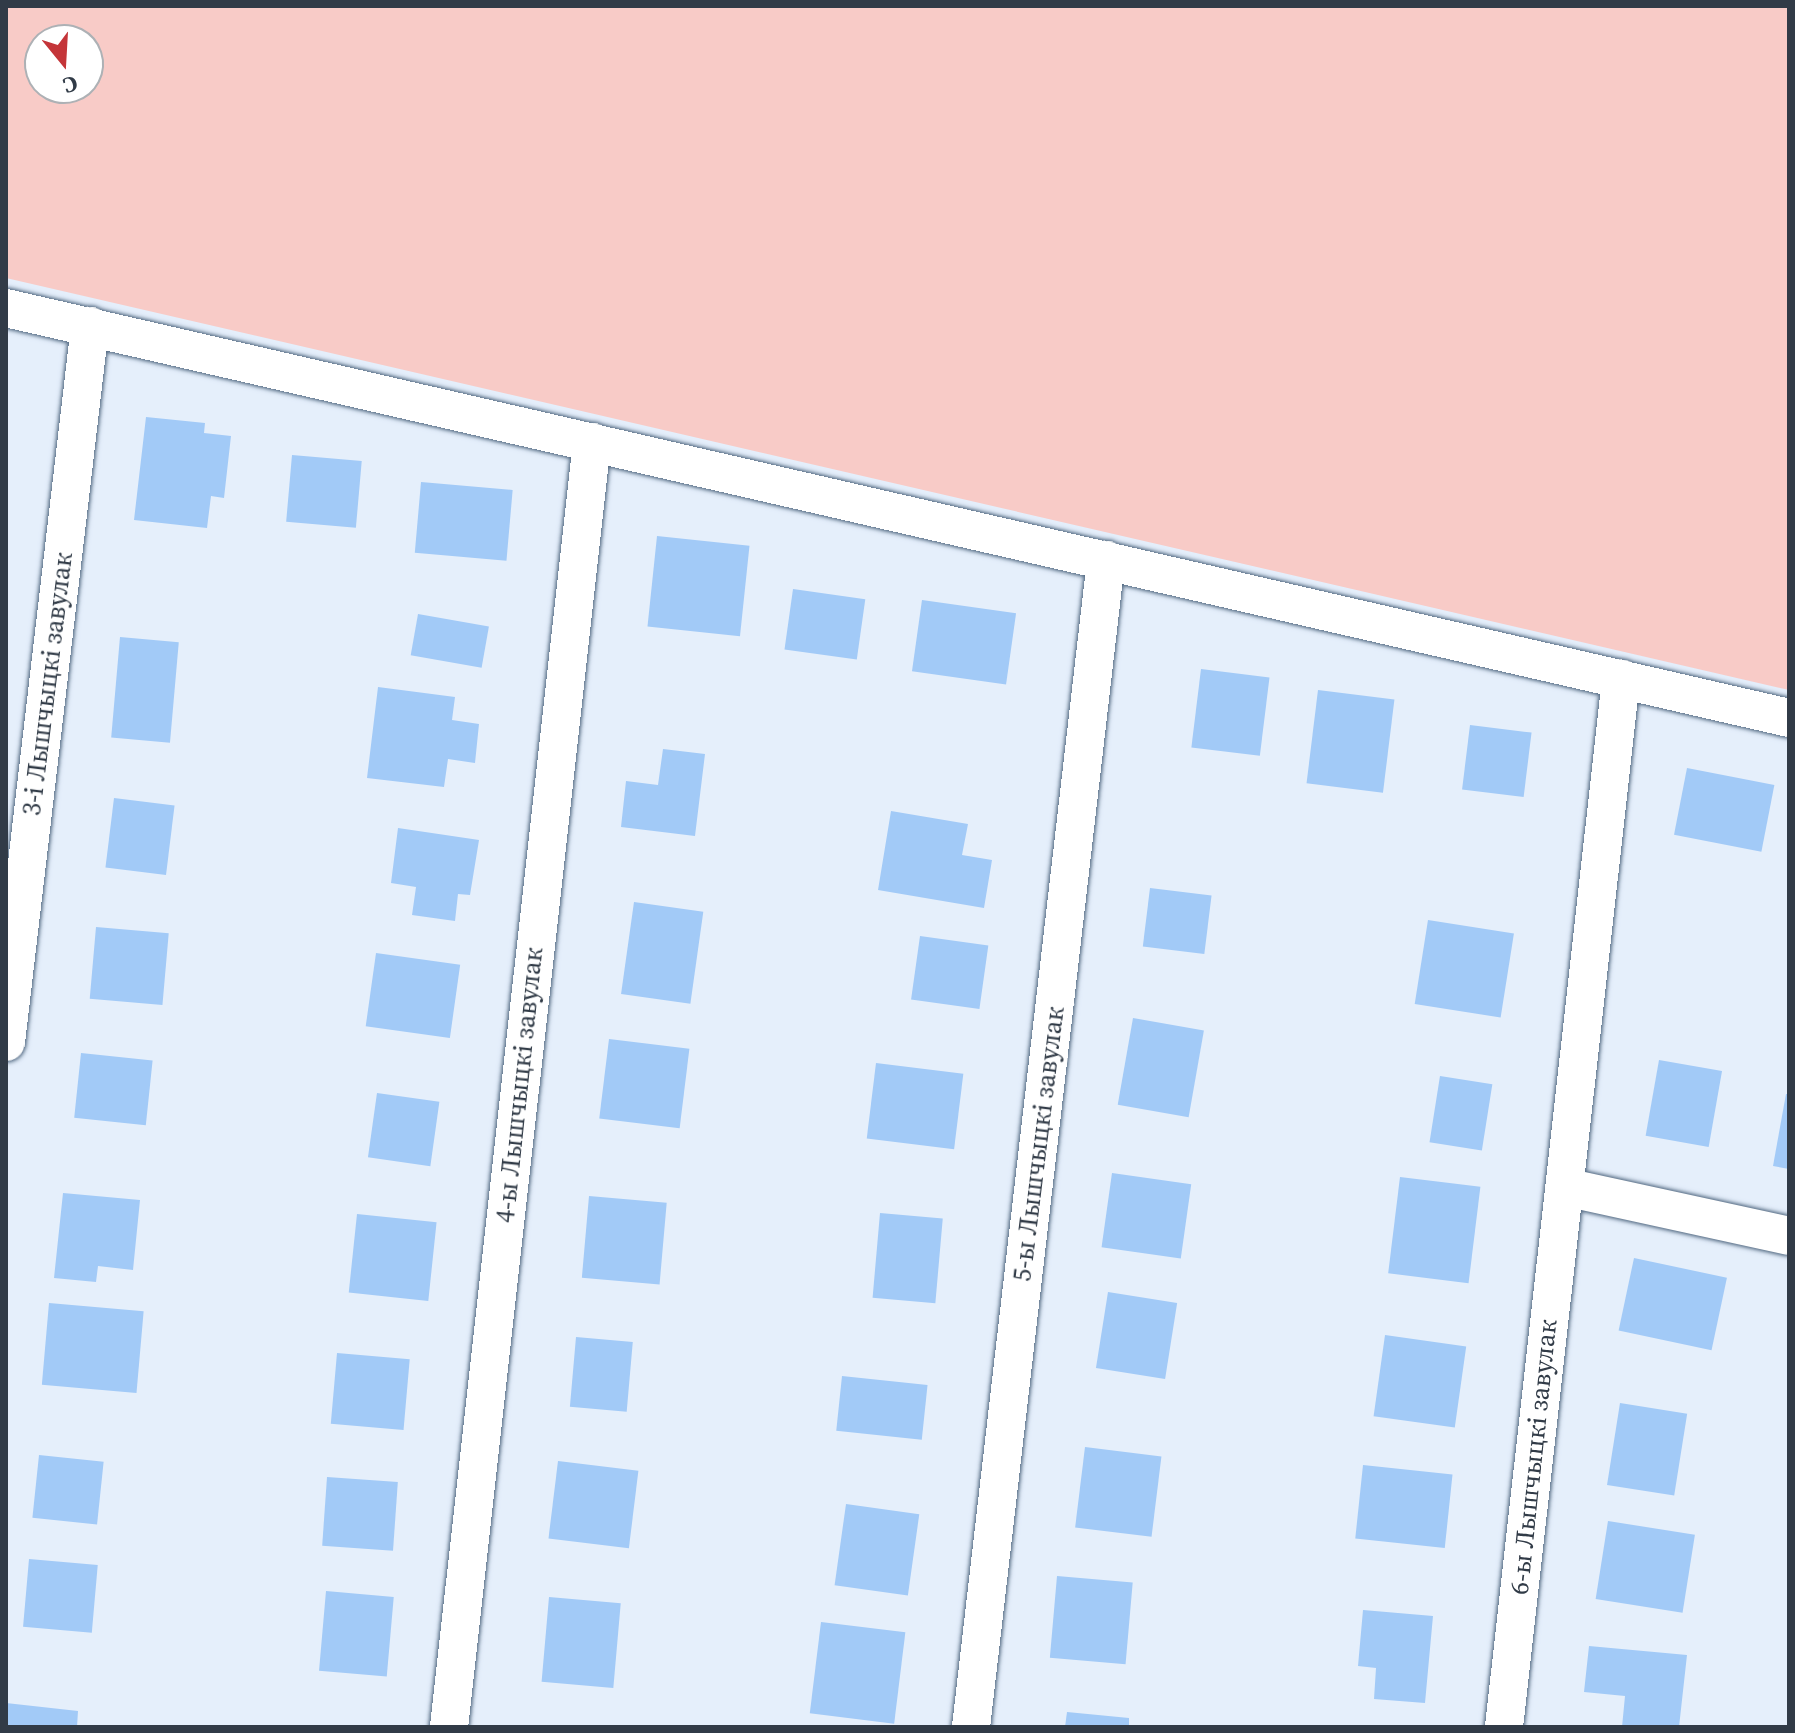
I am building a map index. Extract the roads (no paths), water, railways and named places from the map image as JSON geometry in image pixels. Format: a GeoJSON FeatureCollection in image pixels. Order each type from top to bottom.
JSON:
{"type":"FeatureCollection","features":[{"type":"Feature","properties":{"kind":"street"},"geometry":{"type":"LineString","coordinates":[[6,308],[1789,718]]}},
{"type":"Feature","properties":{"kind":"street","name":"3-і Лышчыцкі завулак"},"geometry":{"type":"LineString","coordinates":[[6,1042],[90,326]]}},
{"type":"Feature","properties":{"kind":"street","name":"4-ы Лышчыцкі завулак"},"geometry":{"type":"LineString","coordinates":[[449,1727],[592,442]]}},
{"type":"Feature","properties":{"kind":"street","name":"5-ы Лышчыцкі завулак"},"geometry":{"type":"LineString","coordinates":[[971,1727],[1106,560]]}},
{"type":"Feature","properties":{"kind":"street","name":"6-ы Лышчыцкі завулак"},"geometry":{"type":"LineString","coordinates":[[1504,1727],[1621,679]]}},
{"type":"Feature","properties":{"kind":"street"},"geometry":{"type":"LineString","coordinates":[[1565,1187],[1789,1236]]}}]}
